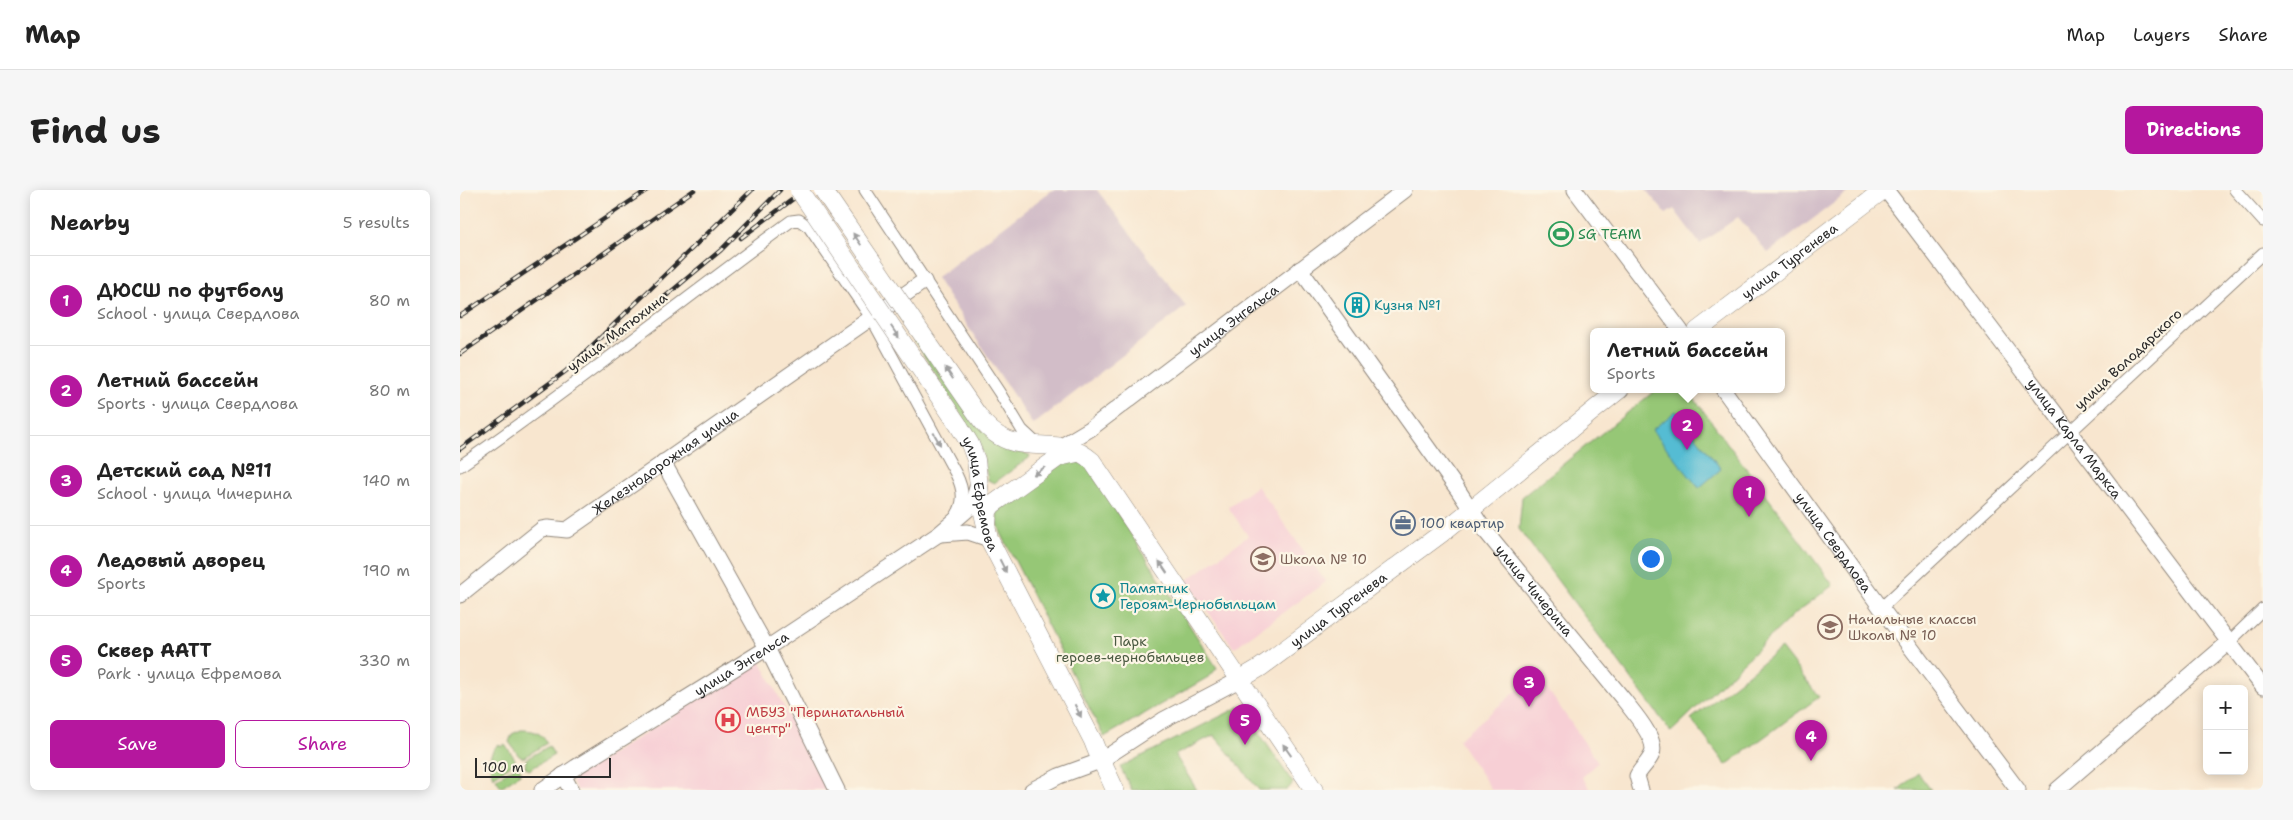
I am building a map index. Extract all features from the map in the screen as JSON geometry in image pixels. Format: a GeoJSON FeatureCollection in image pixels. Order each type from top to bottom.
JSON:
{"type":"FeatureCollection","features":[{"type":"Feature","properties":{"kind":"main road","name":"улица Ефремова"},"geometry":{"type":"LineString","coordinates":[[799,190],[959,426],[973,450],[979,479],[981,504],[989,538],[1093,741],[1100,761],[1115,790]]}},
{"type":"Feature","properties":{"kind":"main road","name":"улица Ефремова"},"geometry":{"type":"LineString","coordinates":[[823,190],[977,414],[992,432],[1002,438],[1024,445],[1074,449],[1087,457]]}},
{"type":"Feature","properties":{"kind":"main road","name":"улица Тургенева"},"geometry":{"type":"LineString","coordinates":[[1701,328],[1885,190]]}},
{"type":"Feature","properties":{"kind":"main road","name":"улица Тургенева"},"geometry":{"type":"LineString","coordinates":[[1239,680],[1368,588],[1471,509],[1615,393]]}},
{"type":"Feature","properties":{"kind":"main road"},"geometry":{"type":"LineString","coordinates":[[989,538],[986,520],[992,505],[1059,458],[1069,453],[1087,457],[1314,790]]}},
{"type":"Feature","properties":{"kind":"street","name":"улица Ефремова"},"geometry":{"type":"LineString","coordinates":[[865,190],[1008,405],[1027,437],[1053,447]]}},
{"type":"Feature","properties":{"kind":"street","name":"улица Энгельса"},"geometry":{"type":"LineString","coordinates":[[1053,447],[1090,428],[1405,190]]}},
{"type":"Feature","properties":{"kind":"street"},"geometry":{"type":"LineString","coordinates":[[1575,190],[1679,328]]}},
{"type":"Feature","properties":{"kind":"street","name":"улица Карла Маркса"},"geometry":{"type":"LineString","coordinates":[[1885,190],[2263,687]]}},
{"type":"Feature","properties":{"kind":"street"},"geometry":{"type":"LineString","coordinates":[[2235,190],[2263,221]]}},
{"type":"Feature","properties":{"kind":"street","name":"улица Ефремова"},"geometry":{"type":"LineString","coordinates":[[791,221],[799,220],[809,227],[872,319],[962,486],[963,496],[960,509],[951,523],[939,534]]}},
{"type":"Feature","properties":{"kind":"street","name":"улица Матюхина"},"geometry":{"type":"LineString","coordinates":[[460,466],[526,420],[699,288],[791,221]]}},
{"type":"Feature","properties":{"kind":"street","name":"улица Володарского"},"geometry":{"type":"LineString","coordinates":[[1881,608],[2263,253]]}},
{"type":"Feature","properties":{"kind":"street","name":"улица Чичерина"},"geometry":{"type":"LineString","coordinates":[[1300,269],[1484,528],[1645,728],[1653,742],[1653,753],[1637,776],[1641,790]]}},
{"type":"Feature","properties":{"kind":"street","name":"Железнодорожная улица"},"geometry":{"type":"LineString","coordinates":[[460,595],[542,529],[567,530],[924,281]]}},
{"type":"Feature","properties":{"kind":"street","name":"улица Свердлова"},"geometry":{"type":"LineString","coordinates":[[1726,393],[1881,608],[2018,790]]}},
{"type":"Feature","properties":{"kind":"street"},"geometry":{"type":"LineString","coordinates":[[1008,405],[1028,431],[1040,438],[1064,438],[1090,428]]}},
{"type":"Feature","properties":{"kind":"street"},"geometry":{"type":"LineString","coordinates":[[1087,457],[1086,444],[1090,428]]}},
{"type":"Feature","properties":{"kind":"street"},"geometry":{"type":"LineString","coordinates":[[663,462],[767,648],[837,790]]}},
{"type":"Feature","properties":{"kind":"street","name":"улица Энгельса"},"geometry":{"type":"LineString","coordinates":[[542,790],[767,648],[956,522],[967,510],[974,498],[979,479]]}},
{"type":"Feature","properties":{"kind":"street"},"geometry":{"type":"LineString","coordinates":[[939,534],[968,532],[989,538]]}},
{"type":"Feature","properties":{"kind":"street"},"geometry":{"type":"LineString","coordinates":[[2057,790],[2229,642],[2263,610]]}},
{"type":"Feature","properties":{"kind":"street","name":"улица Тургенева"},"geometry":{"type":"LineString","coordinates":[[1032,790],[1058,776],[1100,761],[1163,720],[1239,680]]}},
{"type":"Feature","properties":{"kind":"street"},"geometry":{"type":"LineString","coordinates":[[563,775],[571,790]]}},
{"type":"Feature","properties":{"kind":"shaded area"},"geometry":{"type":"Polygon","coordinates":[[[1052,190],[1097,190],[1186,306],[1033,425],[936,278],[1052,190]]]}},
{"type":"Feature","properties":{"kind":"shaded area"},"geometry":{"type":"Polygon","coordinates":[[[1646,190],[1851,190],[1768,253],[1738,217],[1700,244],[1674,209],[1666,214],[1646,190]]]}},
{"type":"Feature","properties":{"kind":"shaded area","name":"Школа № 10"},"geometry":{"type":"Polygon","coordinates":[[[1257,486],[1326,582],[1234,648],[1186,581],[1248,536],[1228,507],[1257,486]]]}},
{"type":"Feature","properties":{"kind":"shaded area","name":"МБУЗ \"Перинатальный центр\""},"geometry":{"type":"Polygon","coordinates":[[[760,660],[827,790],[577,790],[571,780],[760,660]]]}},
{"type":"Feature","properties":{"kind":"shaded area"},"geometry":{"type":"Polygon","coordinates":[[[1537,674],[1598,762],[1582,777],[1591,790],[1492,790],[1458,740],[1537,674]]]}},
{"type":"Feature","properties":{"kind":"green space"},"geometry":{"type":"Polygon","coordinates":[[[903,313],[1009,449],[1030,455],[1029,458],[994,483],[988,480],[980,445],[899,316],[903,313]]]}},
{"type":"Feature","properties":{"kind":"green space"},"geometry":{"type":"Polygon","coordinates":[[[1652,393],[1690,393],[1833,585],[1793,615],[1671,732],[1519,529],[1522,497],[1652,393]]]}},
{"type":"Feature","properties":{"kind":"green space","name":"Парк героев-чернобыльцев"},"geometry":{"type":"Polygon","coordinates":[[[1069,458],[1086,464],[1217,668],[1210,676],[1104,737],[1001,533],[997,520],[997,510],[1069,458]]]}},
{"type":"Feature","properties":{"kind":"green space"},"geometry":{"type":"Polygon","coordinates":[[[1781,648],[1819,697],[1726,765],[1691,719],[1781,648]]]}},
{"type":"Feature","properties":{"kind":"green space"},"geometry":{"type":"Polygon","coordinates":[[[1241,706],[1293,783],[1287,790],[1259,790],[1214,735],[1175,755],[1197,790],[1132,790],[1120,767],[1241,706]]]}},
{"type":"Feature","properties":{"kind":"green space"},"geometry":{"type":"Polygon","coordinates":[[[521,730],[536,732],[547,743],[523,758],[519,756],[509,742],[512,734],[521,730]]]}},
{"type":"Feature","properties":{"kind":"green space"},"geometry":{"type":"Polygon","coordinates":[[[499,744],[501,747],[505,744],[515,759],[514,763],[493,777],[490,759],[495,747],[499,744]]]}},
{"type":"Feature","properties":{"kind":"green space"},"geometry":{"type":"Polygon","coordinates":[[[549,746],[554,755],[529,770],[525,767],[526,759],[549,746]]]}},
{"type":"Feature","properties":{"kind":"green space"},"geometry":{"type":"Polygon","coordinates":[[[516,766],[521,770],[520,774],[501,787],[496,779],[516,766]]]}},
{"type":"Feature","properties":{"kind":"green space"},"geometry":{"type":"Polygon","coordinates":[[[1918,773],[1931,790],[1898,790],[1918,773]]]}},
{"type":"Feature","properties":{"kind":"water"},"geometry":{"type":"Polygon","coordinates":[[[1676,411],[1721,469],[1699,488],[1652,430],[1676,411]]]}},
{"type":"Feature","properties":{"kind":"railway"},"geometry":{"type":"LineString","coordinates":[[460,316],[647,190]]}},
{"type":"Feature","properties":{"kind":"railway"},"geometry":{"type":"LineString","coordinates":[[460,354],[694,190]]}},
{"type":"Feature","properties":{"kind":"railway"},"geometry":{"type":"LineString","coordinates":[[460,449],[566,371],[752,190]]}},
{"type":"Feature","properties":{"kind":"railway"},"geometry":{"type":"LineString","coordinates":[[594,356],[721,250],[780,190]]}},
{"type":"Feature","properties":{"kind":"railway"},"geometry":{"type":"LineString","coordinates":[[741,238],[805,190]]}},
{"type":"Feature","properties":{"kind":"place","name":"SG TEAM"},"geometry":{"type":"Point","coordinates":[1561,234]}},
{"type":"Feature","properties":{"kind":"place","name":"Кузня №1"},"geometry":{"type":"Point","coordinates":[1357,305]}},
{"type":"Feature","properties":{"kind":"place","name":"Летний бассейн"},"geometry":{"type":"Point","coordinates":[1687,450]}},
{"type":"Feature","properties":{"kind":"place","name":"ДЮСШ по футболу"},"geometry":{"type":"Point","coordinates":[1749,517]}},
{"type":"Feature","properties":{"kind":"place","name":"100 квартир"},"geometry":{"type":"Point","coordinates":[1403,523]}},
{"type":"Feature","properties":{"kind":"place","name":"Школа № 10"},"geometry":{"type":"Point","coordinates":[1263,559]}},
{"type":"Feature","properties":{"kind":"place","name":"Памятник Героям-Чернобыльцам"},"geometry":{"type":"Point","coordinates":[1103,596]}},
{"type":"Feature","properties":{"kind":"place","name":"Начальные классы Школы № 10"},"geometry":{"type":"Point","coordinates":[1830,627]}},
{"type":"Feature","properties":{"kind":"place","name":"Детский сад №11"},"geometry":{"type":"Point","coordinates":[1529,707]}},
{"type":"Feature","properties":{"kind":"place","name":"МБУЗ \"Перинатальный центр\""},"geometry":{"type":"Point","coordinates":[728,720]}},
{"type":"Feature","properties":{"kind":"place","name":"Сквер ААТТ"},"geometry":{"type":"Point","coordinates":[1245,745]}},
{"type":"Feature","properties":{"kind":"place","name":"Ледовый дворец"},"geometry":{"type":"Point","coordinates":[1811,761]}}]}
